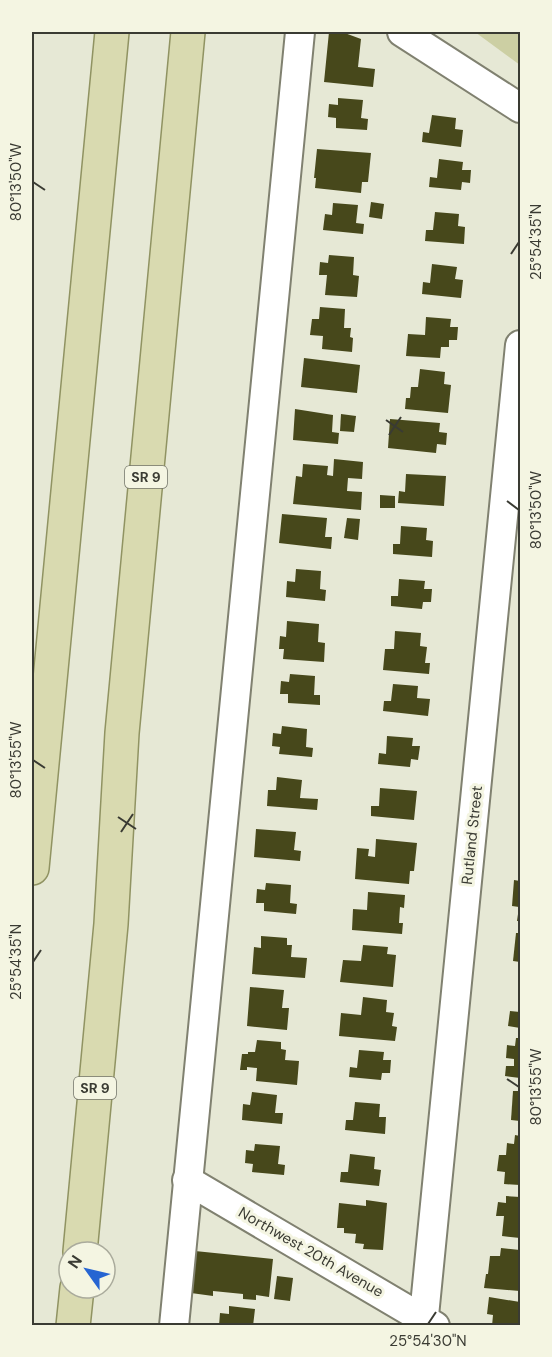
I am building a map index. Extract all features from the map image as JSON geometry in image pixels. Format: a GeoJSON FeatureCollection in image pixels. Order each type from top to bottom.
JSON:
{"type":"FeatureCollection","features":[{"type":"Feature","properties":{"kind":"main road"},"geometry":{"type":"LineString","coordinates":[[32,868],[112,32]]}},
{"type":"Feature","properties":{"kind":"main road","name":"SR 9"},"geometry":{"type":"LineString","coordinates":[[81,1240],[111,924],[122,733],[188,32]]}},
{"type":"Feature","properties":{"kind":"main road"},"geometry":{"type":"LineString","coordinates":[[73,1326],[76,1300]]}},
{"type":"Feature","properties":{"kind":"street"},"geometry":{"type":"LineString","coordinates":[[174,1326],[300,32]]}},
{"type":"Feature","properties":{"kind":"street"},"geometry":{"type":"LineString","coordinates":[[402,32],[520,108]]}},
{"type":"Feature","properties":{"kind":"street","name":"Rutland Street"},"geometry":{"type":"LineString","coordinates":[[427,1323],[520,345]]}},
{"type":"Feature","properties":{"kind":"street","name":"Northwest 20th Avenue"},"geometry":{"type":"LineString","coordinates":[[187,1180],[427,1323]]}},
{"type":"Feature","properties":{"kind":"green space"},"geometry":{"type":"Polygon","coordinates":[[[475,32],[520,32],[520,65],[475,32]]]}},
{"type":"Feature","properties":{"kind":"building"},"geometry":{"type":"Polygon","coordinates":[[[329,32],[342,32],[361,39],[358,67],[375,69],[373,87],[324,82],[329,32]]]}},
{"type":"Feature","properties":{"kind":"building"},"geometry":{"type":"Polygon","coordinates":[[[338,98],[363,100],[361,118],[368,119],[367,130],[336,128],[336,118],[328,117],[329,104],[338,105],[338,98]]]}},
{"type":"Feature","properties":{"kind":"building"},"geometry":{"type":"Polygon","coordinates":[[[432,115],[456,118],[455,129],[463,130],[461,147],[422,142],[423,132],[429,133],[432,115]]]}},
{"type":"Feature","properties":{"kind":"building"},"geometry":{"type":"Polygon","coordinates":[[[317,149],[371,153],[368,182],[362,182],[361,193],[315,188],[317,149]]]}},
{"type":"Feature","properties":{"kind":"building"},"geometry":{"type":"Polygon","coordinates":[[[439,159],[463,162],[462,170],[471,170],[470,183],[462,182],[461,190],[429,187],[430,177],[437,178],[439,159]]]}},
{"type":"Feature","properties":{"kind":"building"},"geometry":{"type":"Polygon","coordinates":[[[371,202],[384,204],[382,219],[369,217],[371,202]]]}},
{"type":"Feature","properties":{"kind":"building"},"geometry":{"type":"Polygon","coordinates":[[[333,203],[358,205],[356,223],[364,224],[363,234],[323,230],[325,214],[332,215],[333,203]]]}},
{"type":"Feature","properties":{"kind":"building"},"geometry":{"type":"Polygon","coordinates":[[[435,212],[459,214],[458,226],[465,227],[464,244],[425,241],[426,230],[433,230],[435,212]]]}},
{"type":"Feature","properties":{"kind":"building"},"geometry":{"type":"Polygon","coordinates":[[[329,255],[354,257],[353,275],[359,276],[357,297],[325,295],[327,275],[319,275],[320,262],[328,263],[329,255]]]}},
{"type":"Feature","properties":{"kind":"building"},"geometry":{"type":"Polygon","coordinates":[[[432,264],[457,267],[455,279],[463,280],[461,298],[422,294],[423,282],[430,283],[432,264]]]}},
{"type":"Feature","properties":{"kind":"building"},"geometry":{"type":"Polygon","coordinates":[[[320,307],[345,309],[344,328],[351,328],[352,352],[322,349],[323,336],[310,335],[312,319],[319,319],[320,307]]]}},
{"type":"Feature","properties":{"kind":"building"},"geometry":{"type":"Polygon","coordinates":[[[426,317],[451,319],[450,327],[458,327],[457,340],[449,340],[449,347],[441,347],[440,358],[406,356],[408,334],[425,335],[426,317]]]}},
{"type":"Feature","properties":{"kind":"building"},"geometry":{"type":"Polygon","coordinates":[[[304,358],[360,365],[357,393],[301,387],[304,358]]]}},
{"type":"Feature","properties":{"kind":"building"},"geometry":{"type":"Polygon","coordinates":[[[420,369],[445,372],[444,384],[451,385],[448,413],[405,409],[406,398],[410,398],[411,387],[418,387],[420,369]]]}},
{"type":"Feature","properties":{"kind":"building"},"geometry":{"type":"Polygon","coordinates":[[[295,409],[333,415],[332,432],[339,433],[338,444],[293,440],[295,409]]]}},
{"type":"Feature","properties":{"kind":"building"},"geometry":{"type":"Polygon","coordinates":[[[341,414],[356,416],[354,432],[340,431],[341,414]]]}},
{"type":"Feature","properties":{"kind":"building"},"geometry":{"type":"Polygon","coordinates":[[[390,419],[440,423],[439,432],[447,433],[446,445],[437,444],[436,453],[388,448],[390,419]]]}},
{"type":"Feature","properties":{"kind":"building"},"geometry":{"type":"Polygon","coordinates":[[[334,459],[363,462],[362,479],[348,478],[347,491],[362,492],[361,510],[293,504],[296,476],[302,477],[303,464],[328,466],[327,475],[333,476],[334,459]]]}},
{"type":"Feature","properties":{"kind":"building"},"geometry":{"type":"Polygon","coordinates":[[[406,474],[446,476],[444,506],[398,503],[399,491],[405,492],[406,474]]]}},
{"type":"Feature","properties":{"kind":"building"},"geometry":{"type":"Polygon","coordinates":[[[380,495],[395,496],[395,508],[380,508],[380,495]]]}},
{"type":"Feature","properties":{"kind":"building"},"geometry":{"type":"Polygon","coordinates":[[[282,514],[327,518],[325,537],[332,537],[331,549],[279,543],[282,514]]]}},
{"type":"Feature","properties":{"kind":"building"},"geometry":{"type":"Polygon","coordinates":[[[347,518],[360,519],[358,540],[344,538],[347,518]]]}},
{"type":"Feature","properties":{"kind":"building"},"geometry":{"type":"Polygon","coordinates":[[[401,526],[427,528],[426,540],[433,541],[432,557],[393,554],[393,544],[400,544],[401,526]]]}},
{"type":"Feature","properties":{"kind":"building"},"geometry":{"type":"Polygon","coordinates":[[[296,569],[321,571],[320,589],[326,590],[325,601],[286,597],[287,581],[295,582],[296,569]]]}},
{"type":"Feature","properties":{"kind":"building"},"geometry":{"type":"Polygon","coordinates":[[[399,579],[425,581],[424,589],[432,589],[431,602],[423,602],[422,609],[391,606],[391,596],[398,596],[399,579]]]}},
{"type":"Feature","properties":{"kind":"building"},"geometry":{"type":"Polygon","coordinates":[[[287,621],[319,624],[318,642],[325,643],[324,662],[283,659],[284,649],[279,649],[280,636],[286,637],[287,621]]]}},
{"type":"Feature","properties":{"kind":"building"},"geometry":{"type":"Polygon","coordinates":[[[395,631],[421,633],[420,646],[427,647],[425,663],[430,663],[429,674],[383,670],[385,649],[394,649],[395,631]]]}},
{"type":"Feature","properties":{"kind":"building"},"geometry":{"type":"Polygon","coordinates":[[[290,674],[315,676],[314,695],[320,695],[320,705],[288,703],[288,694],[280,694],[281,681],[289,682],[290,674]]]}},
{"type":"Feature","properties":{"kind":"building"},"geometry":{"type":"Polygon","coordinates":[[[393,684],[418,686],[417,698],[430,699],[428,716],[383,711],[384,701],[391,701],[393,684]]]}},
{"type":"Feature","properties":{"kind":"building"},"geometry":{"type":"Polygon","coordinates":[[[282,726],[307,729],[306,747],[313,748],[312,757],[279,754],[280,747],[272,746],[273,733],[281,734],[282,726]]]}},
{"type":"Feature","properties":{"kind":"building"},"geometry":{"type":"Polygon","coordinates":[[[387,736],[413,738],[412,746],[420,746],[418,760],[411,759],[410,767],[378,764],[379,753],[386,754],[387,736]]]}},
{"type":"Feature","properties":{"kind":"building"},"geometry":{"type":"Polygon","coordinates":[[[277,777],[302,780],[300,798],[318,799],[317,810],[267,806],[268,790],[276,790],[277,777]]]}},
{"type":"Feature","properties":{"kind":"building"},"geometry":{"type":"Polygon","coordinates":[[[380,788],[417,791],[414,820],[371,816],[371,806],[379,806],[380,788]]]}},
{"type":"Feature","properties":{"kind":"building"},"geometry":{"type":"Polygon","coordinates":[[[256,829],[296,832],[294,850],[301,851],[300,861],[254,857],[256,829]]]}},
{"type":"Feature","properties":{"kind":"building"},"geometry":{"type":"Polygon","coordinates":[[[376,839],[417,843],[414,871],[410,871],[409,884],[355,879],[357,848],[369,849],[368,856],[375,857],[376,839]]]}},
{"type":"Feature","properties":{"kind":"building"},"geometry":{"type":"Polygon","coordinates":[[[514,880],[520,881],[520,921],[517,921],[519,907],[512,906],[514,880]]]}},
{"type":"Feature","properties":{"kind":"building"},"geometry":{"type":"Polygon","coordinates":[[[266,883],[291,885],[290,903],[297,904],[296,914],[264,911],[264,903],[256,903],[257,889],[265,890],[266,883]]]}},
{"type":"Feature","properties":{"kind":"building"},"geometry":{"type":"Polygon","coordinates":[[[368,892],[405,895],[404,908],[400,907],[399,923],[403,923],[402,934],[352,930],[353,909],[367,910],[368,892]]]}},
{"type":"Feature","properties":{"kind":"building"},"geometry":{"type":"Polygon","coordinates":[[[516,933],[520,933],[520,962],[513,961],[516,933]]]}},
{"type":"Feature","properties":{"kind":"building"},"geometry":{"type":"Polygon","coordinates":[[[261,936],[287,938],[287,945],[292,945],[291,957],[307,958],[305,978],[252,974],[254,947],[261,948],[261,936]]]}},
{"type":"Feature","properties":{"kind":"building"},"geometry":{"type":"Polygon","coordinates":[[[363,945],[388,947],[387,954],[396,955],[393,987],[340,982],[343,960],[361,961],[363,945]]]}},
{"type":"Feature","properties":{"kind":"building"},"geometry":{"type":"Polygon","coordinates":[[[250,987],[284,990],[282,1008],[289,1008],[287,1030],[247,1026],[250,987]]]}},
{"type":"Feature","properties":{"kind":"building"},"geometry":{"type":"Polygon","coordinates":[[[363,997],[387,1000],[386,1012],[394,1013],[392,1026],[397,1027],[395,1041],[339,1036],[341,1013],[361,1015],[363,997]]]}},
{"type":"Feature","properties":{"kind":"building"},"geometry":{"type":"Polygon","coordinates":[[[510,1011],[520,1012],[520,1028],[508,1026],[510,1011]]]}},
{"type":"Feature","properties":{"kind":"building"},"geometry":{"type":"Polygon","coordinates":[[[516,1038],[520,1038],[520,1078],[505,1076],[506,1066],[514,1066],[514,1059],[506,1058],[507,1045],[515,1046],[516,1038]]]}},
{"type":"Feature","properties":{"kind":"building"},"geometry":{"type":"Polygon","coordinates":[[[257,1040],[281,1042],[281,1049],[286,1050],[285,1060],[299,1061],[297,1085],[256,1081],[257,1068],[247,1067],[247,1070],[240,1070],[242,1054],[255,1052],[257,1040]]]}},
{"type":"Feature","properties":{"kind":"building"},"geometry":{"type":"Polygon","coordinates":[[[359,1050],[384,1052],[383,1060],[391,1060],[390,1073],[382,1073],[381,1080],[349,1077],[350,1067],[357,1068],[359,1050]]]}},
{"type":"Feature","properties":{"kind":"building"},"geometry":{"type":"Polygon","coordinates":[[[513,1091],[520,1091],[520,1121],[511,1120],[513,1091]]]}},
{"type":"Feature","properties":{"kind":"building"},"geometry":{"type":"Polygon","coordinates":[[[252,1092],[277,1095],[275,1113],[283,1113],[282,1124],[242,1120],[243,1104],[250,1105],[252,1092]]]}},
{"type":"Feature","properties":{"kind":"building"},"geometry":{"type":"Polygon","coordinates":[[[355,1102],[380,1104],[379,1117],[386,1117],[385,1134],[345,1130],[346,1120],[353,1120],[355,1102]]]}},
{"type":"Feature","properties":{"kind":"building"},"geometry":{"type":"Polygon","coordinates":[[[515,1135],[520,1136],[520,1185],[504,1184],[505,1172],[497,1171],[499,1155],[506,1155],[507,1143],[514,1144],[515,1135]]]}},
{"type":"Feature","properties":{"kind":"building"},"geometry":{"type":"Polygon","coordinates":[[[255,1144],[280,1146],[278,1164],[285,1165],[284,1175],[252,1172],[253,1164],[245,1163],[246,1150],[254,1151],[255,1144]]]}},
{"type":"Feature","properties":{"kind":"building"},"geometry":{"type":"Polygon","coordinates":[[[350,1154],[375,1157],[374,1169],[381,1170],[379,1186],[340,1182],[341,1172],[348,1172],[350,1154]]]}},
{"type":"Feature","properties":{"kind":"building"},"geometry":{"type":"Polygon","coordinates":[[[506,1196],[520,1197],[520,1238],[502,1236],[504,1216],[496,1216],[498,1202],[506,1203],[506,1196]]]}},
{"type":"Feature","properties":{"kind":"building"},"geometry":{"type":"Polygon","coordinates":[[[366,1200],[387,1203],[383,1250],[363,1249],[364,1244],[355,1243],[356,1234],[344,1233],[344,1228],[337,1228],[339,1203],[366,1206],[366,1200]]]}},
{"type":"Feature","properties":{"kind":"building"},"geometry":{"type":"Polygon","coordinates":[[[501,1248],[520,1250],[520,1291],[484,1288],[490,1256],[500,1256],[501,1248]]]}},
{"type":"Feature","properties":{"kind":"building"},"geometry":{"type":"Polygon","coordinates":[[[195,1251],[273,1259],[269,1297],[256,1295],[256,1300],[243,1299],[243,1294],[213,1291],[213,1296],[191,1293],[195,1251]]]}},
{"type":"Feature","properties":{"kind":"building"},"geometry":{"type":"Polygon","coordinates":[[[277,1276],[293,1278],[290,1301],[274,1299],[277,1276]]]}},
{"type":"Feature","properties":{"kind":"building"},"geometry":{"type":"Polygon","coordinates":[[[489,1297],[520,1302],[520,1326],[492,1326],[493,1315],[487,1314],[489,1297]]]}},
{"type":"Feature","properties":{"kind":"building"},"geometry":{"type":"Polygon","coordinates":[[[229,1306],[255,1309],[253,1326],[219,1326],[220,1313],[229,1314],[229,1306]]]}}]}
